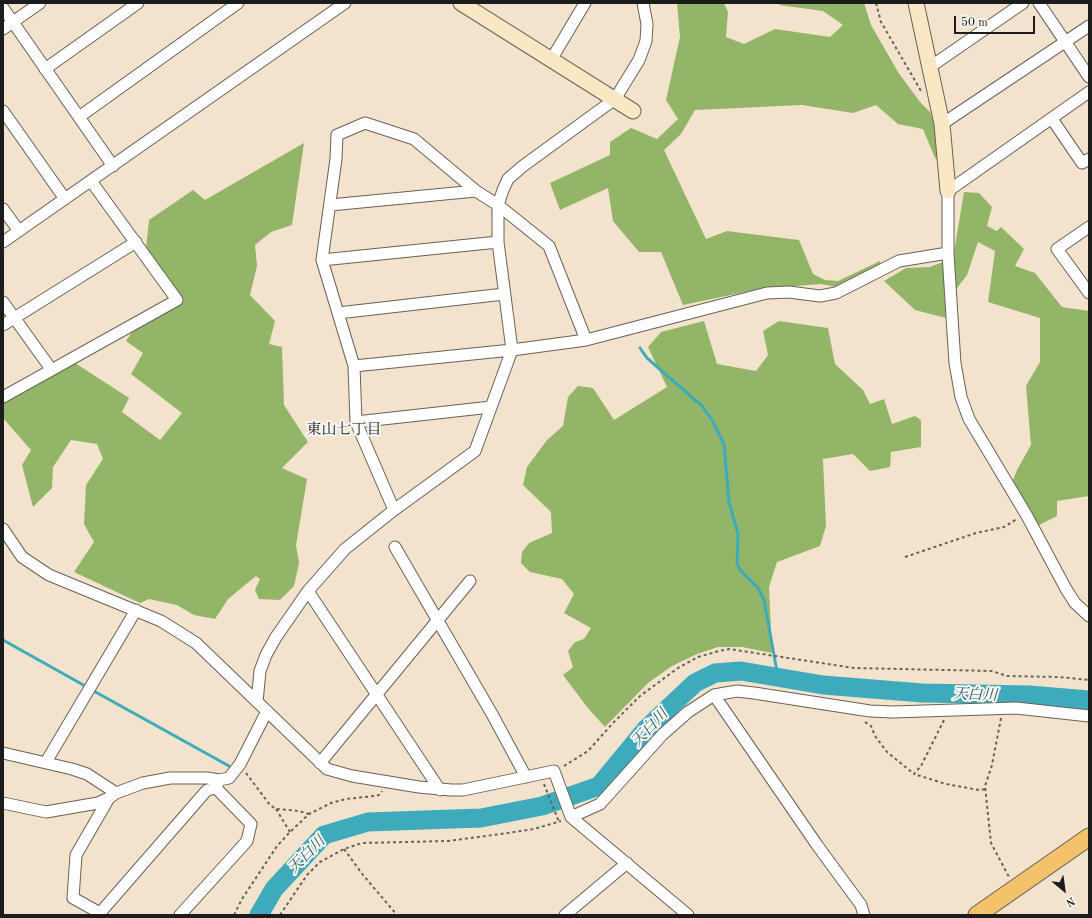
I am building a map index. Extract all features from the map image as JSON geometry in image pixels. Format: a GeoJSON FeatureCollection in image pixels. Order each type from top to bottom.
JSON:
{"type":"FeatureCollection","features":[{"type":"Feature","properties":{"kind":"main road"},"geometry":{"type":"LineString","coordinates":[[977,915],[1089,837]]}},
{"type":"Feature","properties":{"kind":"street"},"geometry":{"type":"LineString","coordinates":[[3,29],[40,3]]}},
{"type":"Feature","properties":{"kind":"street"},"geometry":{"type":"LineString","coordinates":[[45,69],[138,3]]}},
{"type":"Feature","properties":{"kind":"street"},"geometry":{"type":"LineString","coordinates":[[78,117],[238,3]]}},
{"type":"Feature","properties":{"kind":"street"},"geometry":{"type":"LineString","coordinates":[[3,242],[343,3]]}},
{"type":"Feature","properties":{"kind":"street"},"geometry":{"type":"LineString","coordinates":[[461,3],[633,111]]}},
{"type":"Feature","properties":{"kind":"street"},"geometry":{"type":"LineString","coordinates":[[257,702],[260,671],[266,655],[276,637],[308,591],[345,549],[394,510],[475,451],[512,350],[498,242],[498,204],[508,179],[523,166],[615,100],[640,60],[646,41],[647,24],[643,3]]}},
{"type":"Feature","properties":{"kind":"street"},"geometry":{"type":"LineString","coordinates":[[930,67],[1023,3]]}},
{"type":"Feature","properties":{"kind":"street"},"geometry":{"type":"LineString","coordinates":[[1038,3],[1089,77]]}},
{"type":"Feature","properties":{"kind":"street"},"geometry":{"type":"LineString","coordinates":[[920,4],[930,67],[942,124],[948,191],[948,253],[955,363],[961,397],[969,419],[1027,516],[1066,589],[1076,603],[1089,616]]}},
{"type":"Feature","properties":{"kind":"street"},"geometry":{"type":"LineString","coordinates":[[551,60],[581,5]]}},
{"type":"Feature","properties":{"kind":"street"},"geometry":{"type":"LineString","coordinates":[[3,8],[113,166]]}},
{"type":"Feature","properties":{"kind":"street"},"geometry":{"type":"LineString","coordinates":[[942,124],[1089,26]]}},
{"type":"Feature","properties":{"kind":"street"},"geometry":{"type":"LineString","coordinates":[[948,191],[1089,92]]}},
{"type":"Feature","properties":{"kind":"street"},"geometry":{"type":"LineString","coordinates":[[3,111],[65,199]]}},
{"type":"Feature","properties":{"kind":"street"},"geometry":{"type":"LineString","coordinates":[[1052,119],[1082,163],[1089,159]]}},
{"type":"Feature","properties":{"kind":"street"},"geometry":{"type":"LineString","coordinates":[[394,510],[356,422],[354,366],[322,260],[336,159],[337,135],[365,123],[414,139],[476,191],[498,204],[549,246],[586,340]]}},
{"type":"Feature","properties":{"kind":"street"},"geometry":{"type":"LineString","coordinates":[[3,397],[177,300],[91,181]]}},
{"type":"Feature","properties":{"kind":"street"},"geometry":{"type":"LineString","coordinates":[[330,205],[476,191]]}},
{"type":"Feature","properties":{"kind":"street"},"geometry":{"type":"LineString","coordinates":[[3,209],[18,231]]}},
{"type":"Feature","properties":{"kind":"street"},"geometry":{"type":"LineString","coordinates":[[1089,227],[1057,249],[1089,293]]}},
{"type":"Feature","properties":{"kind":"street"},"geometry":{"type":"LineString","coordinates":[[3,325],[136,242]]}},
{"type":"Feature","properties":{"kind":"street"},"geometry":{"type":"LineString","coordinates":[[322,260],[498,242]]}},
{"type":"Feature","properties":{"kind":"street"},"geometry":{"type":"LineString","coordinates":[[354,366],[512,350],[586,340],[767,293],[789,292],[820,296],[836,293],[899,262],[948,253]]}},
{"type":"Feature","properties":{"kind":"street"},"geometry":{"type":"LineString","coordinates":[[338,314],[504,294]]}},
{"type":"Feature","properties":{"kind":"street"},"geometry":{"type":"LineString","coordinates":[[3,302],[51,369]]}},
{"type":"Feature","properties":{"kind":"street"},"geometry":{"type":"LineString","coordinates":[[356,422],[491,408]]}},
{"type":"Feature","properties":{"kind":"street"},"geometry":{"type":"LineString","coordinates":[[3,529],[22,557],[49,575],[136,610],[177,630],[196,643],[327,769],[352,776],[440,790],[463,790],[554,771],[572,817],[688,915]]}},
{"type":"Feature","properties":{"kind":"street"},"geometry":{"type":"LineString","coordinates":[[395,547],[438,618],[526,777]]}},
{"type":"Feature","properties":{"kind":"street"},"geometry":{"type":"LineString","coordinates":[[320,763],[470,581]]}},
{"type":"Feature","properties":{"kind":"street"},"geometry":{"type":"LineString","coordinates":[[308,591],[440,790]]}},
{"type":"Feature","properties":{"kind":"street"},"geometry":{"type":"LineString","coordinates":[[46,762],[136,610]]}},
{"type":"Feature","properties":{"kind":"street"},"geometry":{"type":"LineString","coordinates":[[572,817],[600,804],[644,753],[667,730],[688,712],[714,695],[737,692],[754,693],[850,708],[893,712],[1002,708],[1089,716]]}},
{"type":"Feature","properties":{"kind":"street"},"geometry":{"type":"LineString","coordinates":[[714,695],[817,845],[861,905],[864,915]]}},
{"type":"Feature","properties":{"kind":"street"},"geometry":{"type":"LineString","coordinates":[[112,796],[76,855],[73,898],[102,914],[207,790],[229,778],[240,764],[267,711]]}},
{"type":"Feature","properties":{"kind":"street"},"geometry":{"type":"LineString","coordinates":[[3,753],[46,762],[87,774],[112,796]]}},
{"type":"Feature","properties":{"kind":"street"},"geometry":{"type":"LineString","coordinates":[[3,803],[46,812],[98,803],[142,783],[170,778],[207,778],[218,784],[251,824],[247,841],[180,915]]}},
{"type":"Feature","properties":{"kind":"street"},"geometry":{"type":"LineString","coordinates":[[564,915],[627,863]]}},
{"type":"Feature","properties":{"kind":"path"},"geometry":{"type":"LineString","coordinates":[[876,3],[881,22],[907,66]]}},
{"type":"Feature","properties":{"kind":"path"},"geometry":{"type":"LineString","coordinates":[[905,558],[976,533],[1004,527],[1027,516]]}},
{"type":"Feature","properties":{"kind":"path"},"geometry":{"type":"LineString","coordinates":[[554,771],[573,762],[588,751],[640,696],[678,668],[698,657],[729,649],[854,668],[992,671],[1007,676],[1059,677],[1089,680]]}},
{"type":"Feature","properties":{"kind":"path"},"geometry":{"type":"LineString","coordinates":[[850,708],[856,716],[871,726],[875,736],[887,752],[914,774],[951,785],[979,790],[986,789]]}},
{"type":"Feature","properties":{"kind":"path"},"geometry":{"type":"LineString","coordinates":[[1002,708],[986,789],[991,843],[1016,888]]}},
{"type":"Feature","properties":{"kind":"path"},"geometry":{"type":"LineString","coordinates":[[914,774],[921,766],[945,719],[946,710]]}},
{"type":"Feature","properties":{"kind":"path"},"geometry":{"type":"LineString","coordinates":[[240,764],[255,786],[276,809],[290,832]]}},
{"type":"Feature","properties":{"kind":"path"},"geometry":{"type":"LineString","coordinates":[[234,915],[242,899],[278,846],[309,814],[331,803],[379,795],[382,792],[384,780]]}},
{"type":"Feature","properties":{"kind":"path"},"geometry":{"type":"LineString","coordinates":[[542,780],[559,822]]}},
{"type":"Feature","properties":{"kind":"path"},"geometry":{"type":"LineString","coordinates":[[276,809],[299,811],[309,814]]}},
{"type":"Feature","properties":{"kind":"path"},"geometry":{"type":"LineString","coordinates":[[280,915],[307,875],[320,862],[344,848],[362,843],[448,840],[501,834],[534,829],[572,817]]}},
{"type":"Feature","properties":{"kind":"path"},"geometry":{"type":"LineString","coordinates":[[344,848],[363,875],[397,915]]}},
{"type":"Feature","properties":{"kind":"green space"},"geometry":{"type":"Polygon","coordinates":[[[677,3],[724,3],[728,12],[726,37],[744,44],[775,29],[830,37],[843,25],[823,11],[779,5],[779,3],[864,3],[871,25],[898,72],[920,102],[930,112],[937,132],[941,162],[935,158],[923,129],[898,124],[876,105],[853,113],[802,105],[695,110],[681,134],[664,150],[706,239],[727,231],[799,240],[813,274],[825,280],[838,281],[880,261],[881,265],[838,287],[820,284],[759,289],[683,305],[661,252],[639,252],[613,221],[608,188],[560,210],[550,183],[610,155],[610,142],[631,128],[657,139],[678,119],[666,100],[680,37],[677,3]]]}},
{"type":"Feature","properties":{"kind":"green space"},"geometry":{"type":"Polygon","coordinates":[[[304,143],[292,225],[271,232],[255,245],[257,266],[250,295],[275,321],[269,344],[282,347],[284,405],[308,442],[282,468],[307,479],[296,545],[299,563],[294,586],[280,600],[259,599],[255,590],[260,579],[256,576],[228,599],[215,619],[194,615],[177,605],[149,599],[140,603],[74,572],[94,542],[84,524],[86,485],[103,459],[97,444],[71,440],[53,467],[52,488],[33,507],[22,465],[31,450],[3,418],[3,402],[75,363],[129,398],[122,412],[160,440],[182,413],[131,374],[143,353],[126,341],[134,329],[183,301],[146,248],[149,220],[193,190],[205,200],[304,143]]]}},
{"type":"Feature","properties":{"kind":"green space"},"geometry":{"type":"Polygon","coordinates":[[[964,192],[979,193],[992,207],[987,226],[997,231],[1001,227],[1024,249],[1015,266],[1035,273],[1062,307],[1089,311],[1089,496],[1057,501],[1057,516],[1037,526],[1013,480],[1031,445],[1026,386],[1040,362],[1040,318],[988,302],[995,251],[978,242],[967,275],[957,288],[944,289],[946,318],[915,310],[884,281],[906,268],[930,267],[953,258],[964,192]]]}},
{"type":"Feature","properties":{"kind":"green space"},"geometry":{"type":"Polygon","coordinates":[[[704,321],[717,364],[756,371],[768,355],[763,331],[779,321],[828,328],[835,364],[863,390],[870,404],[884,399],[892,424],[915,416],[921,420],[921,447],[891,452],[890,467],[870,471],[853,454],[823,459],[826,526],[820,546],[777,562],[769,587],[772,653],[742,647],[718,647],[697,654],[672,666],[648,683],[605,727],[587,707],[563,675],[573,667],[568,651],[575,642],[584,639],[591,628],[564,613],[574,594],[562,579],[530,572],[521,563],[522,552],[529,543],[552,533],[551,512],[523,485],[527,467],[547,440],[563,426],[568,397],[578,386],[593,388],[614,420],[667,387],[648,347],[661,332],[704,321]]]}},
{"type":"Feature","properties":{"kind":"waterway"},"geometry":{"type":"LineString","coordinates":[[640,348],[647,358],[702,406],[712,420],[724,444],[729,502],[738,534],[737,564],[742,572],[758,588],[764,600],[778,677]]}},
{"type":"Feature","properties":{"kind":"waterway"},"geometry":{"type":"LineString","coordinates":[[3,640],[87,687]]}},
{"type":"Feature","properties":{"kind":"waterway","name":"天白川"},"geometry":{"type":"LineString","coordinates":[[259,915],[274,889],[324,835],[368,822],[481,818],[542,806],[599,786],[646,729],[695,683],[715,673],[741,671],[823,685],[922,693],[1029,695],[1089,700]]}},
{"type":"Feature","properties":{"kind":"waterway"},"geometry":{"type":"LineString","coordinates":[[92,690],[229,766]]}},
{"type":"Feature","properties":{"kind":"district","name":"東山七丁目"},"geometry":{"type":"Point","coordinates":[344,430]}}]}
